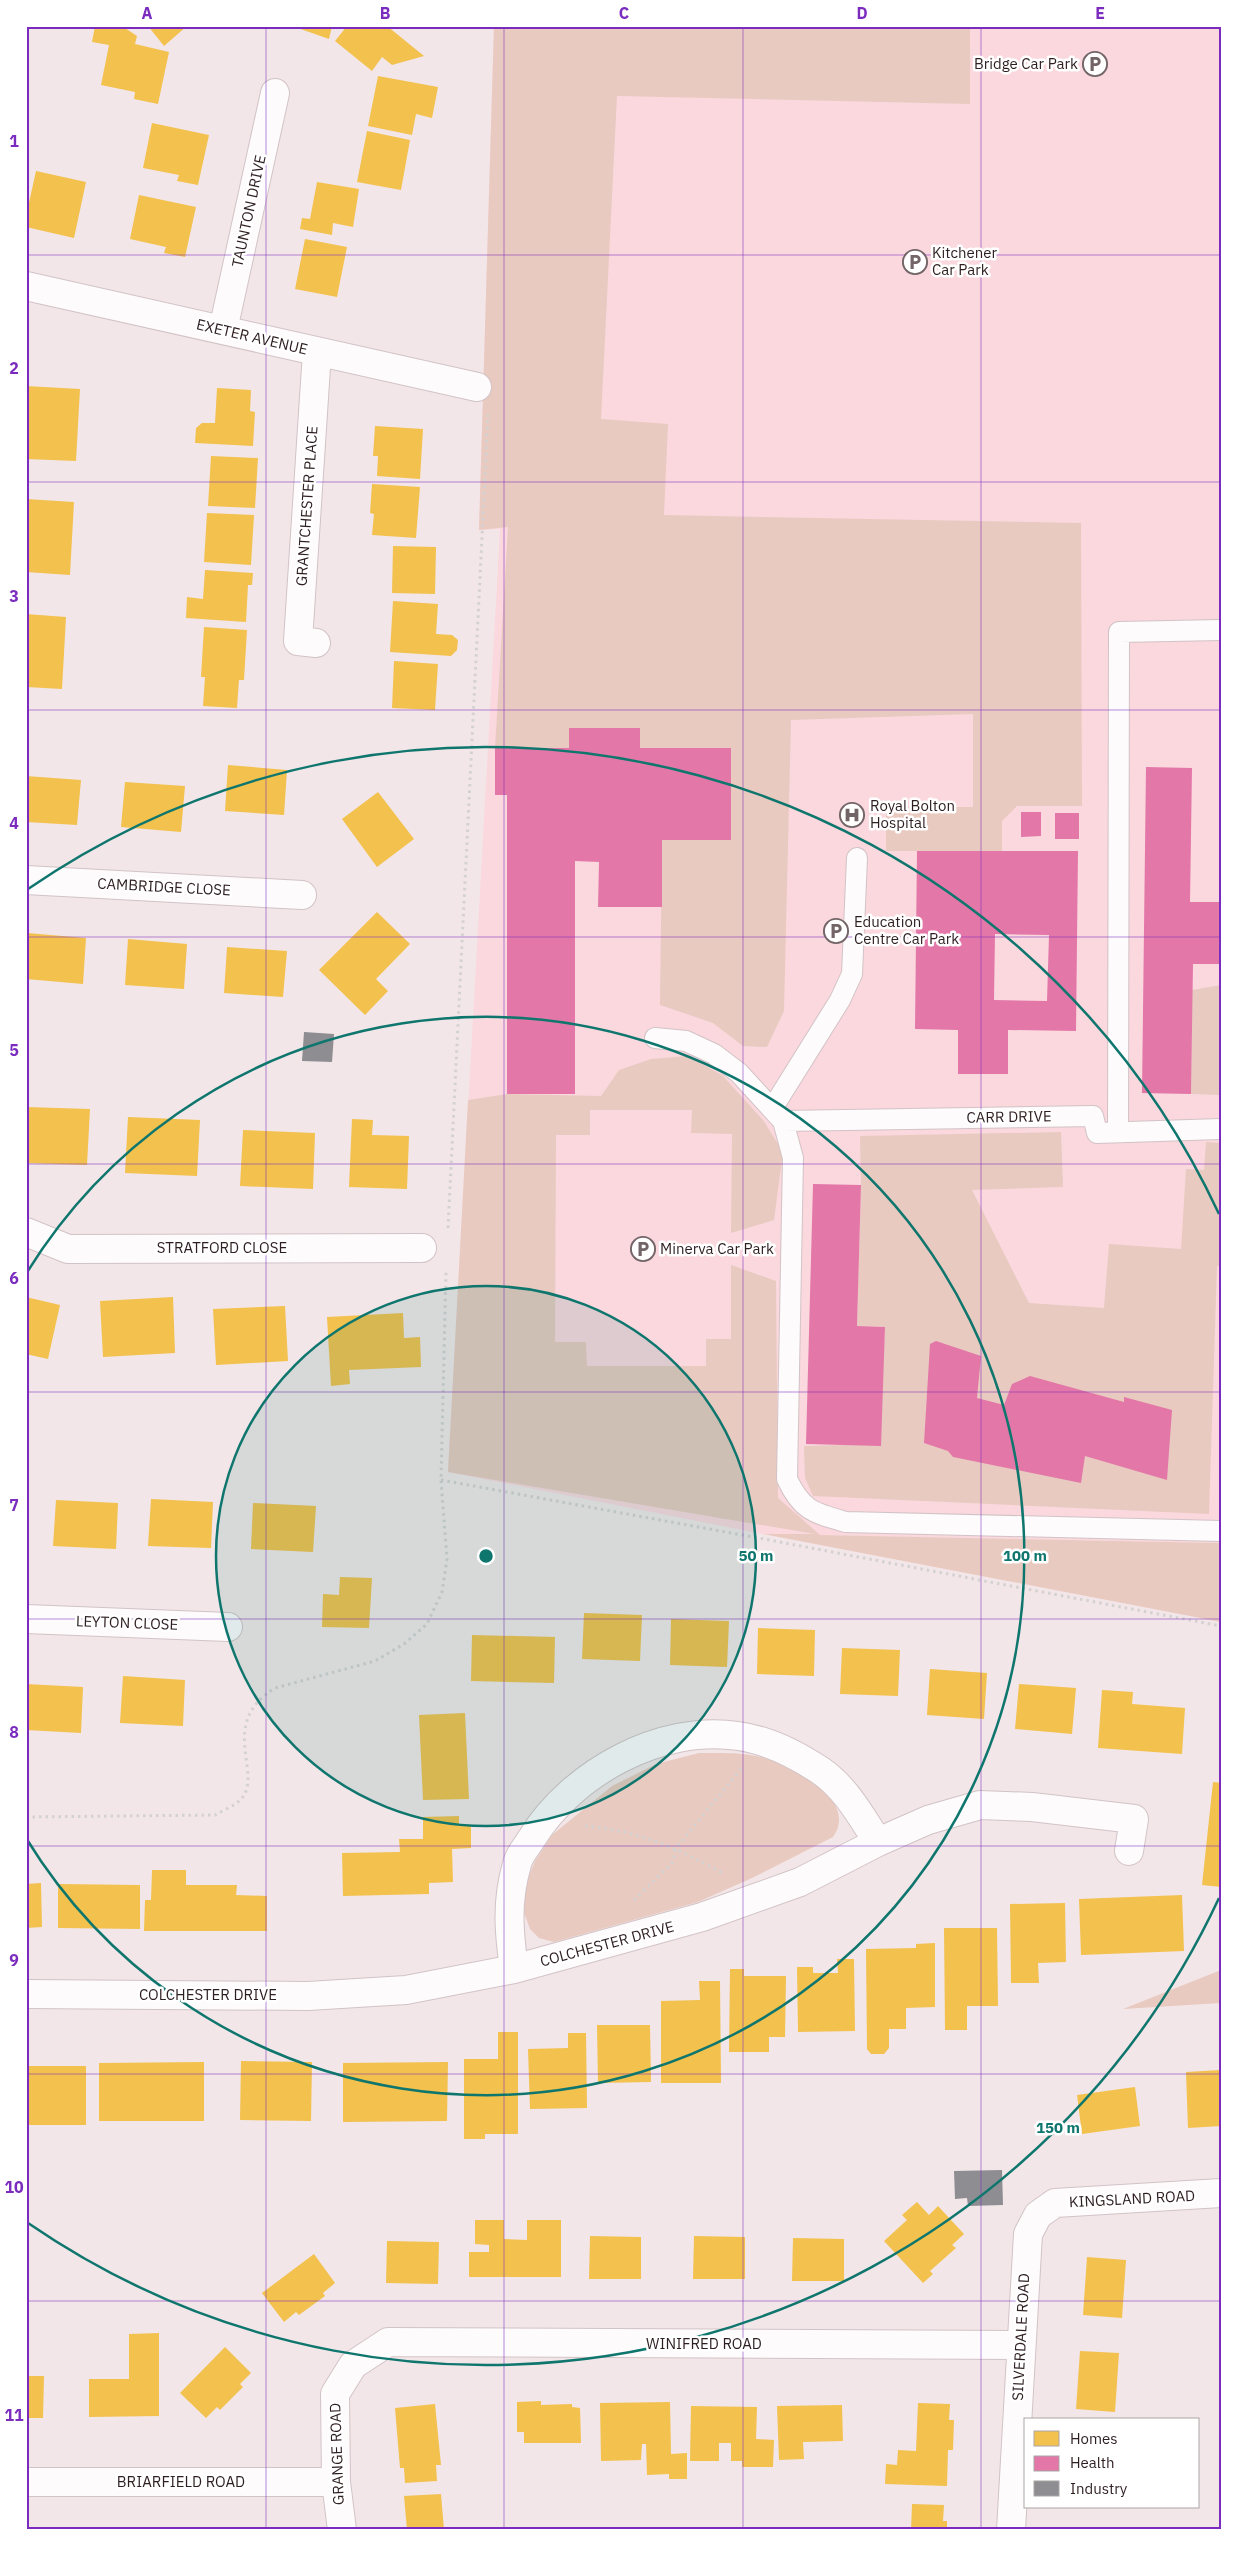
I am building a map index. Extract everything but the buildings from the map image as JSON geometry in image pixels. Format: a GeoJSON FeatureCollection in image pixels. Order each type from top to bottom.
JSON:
{"type":"FeatureCollection","features":[{"type":"Feature","properties":{"kind":"street","name":"TAUNTON DRIVE"},"geometry":{"type":"LineString","coordinates":[[223,330],[275,92]]}},
{"type":"Feature","properties":{"kind":"street","name":"EXETER AVENUE"},"geometry":{"type":"LineString","coordinates":[[26,286],[473,386]]}},
{"type":"Feature","properties":{"kind":"street","name":"GRANTCHESTER PLACE"},"geometry":{"type":"LineString","coordinates":[[316,643],[298,641],[317,352]]}},
{"type":"Feature","properties":{"kind":"street","name":"CAMBRIDGE CLOSE"},"geometry":{"type":"LineString","coordinates":[[26,880],[302,895]]}},
{"type":"Feature","properties":{"kind":"street","name":"STRATFORD CLOSE"},"geometry":{"type":"LineString","coordinates":[[26,1232],[68,1249],[434,1248]]}},
{"type":"Feature","properties":{"kind":"street","name":"LEYTON CLOSE"},"geometry":{"type":"LineString","coordinates":[[26,1619],[228,1627]]}},
{"type":"Feature","properties":{"kind":"street"},"geometry":{"type":"LineString","coordinates":[[514,1969],[508,1919],[517,1863],[542,1822],[564,1798],[588,1779],[640,1749],[690,1736],[739,1736],[788,1751],[823,1772],[845,1794],[878,1842]]}},
{"type":"Feature","properties":{"kind":"street","name":"COLCHESTER DRIVE"},"geometry":{"type":"LineString","coordinates":[[26,1994],[308,1996],[406,1990],[514,1969],[702,1917],[800,1882],[878,1842],[928,1820],[980,1806],[1032,1806],[1134,1819],[1130,1851]]}},
{"type":"Feature","properties":{"kind":"street","name":"KINGSLAND ROAD"},"geometry":{"type":"LineString","coordinates":[[1028,2234],[1038,2215],[1055,2203],[1221,2194]]}},
{"type":"Feature","properties":{"kind":"street","name":"SILVERDALE ROAD"},"geometry":{"type":"LineString","coordinates":[[1011,2530],[1020,2345],[1028,2234]]}},
{"type":"Feature","properties":{"kind":"street","name":"WINIFRED ROAD"},"geometry":{"type":"LineString","coordinates":[[388,2342],[1020,2345]]}},
{"type":"Feature","properties":{"kind":"street","name":"GRANGE ROAD"},"geometry":{"type":"LineString","coordinates":[[342,2530],[336,2482],[335,2394],[352,2365],[388,2342]]}},
{"type":"Feature","properties":{"kind":"street","name":"BRIARFIELD ROAD"},"geometry":{"type":"LineString","coordinates":[[26,2482],[336,2482]]}},
{"type":"Feature","properties":{"kind":"lane"},"geometry":{"type":"LineString","coordinates":[[1118,1132],[1119,632],[1221,630]]}},
{"type":"Feature","properties":{"kind":"lane"},"geometry":{"type":"LineString","coordinates":[[778,1115],[852,974],[857,858]]}},
{"type":"Feature","properties":{"kind":"lane"},"geometry":{"type":"LineString","coordinates":[[655,1038],[686,1041],[714,1054],[739,1073],[778,1115],[793,1158],[787,1479],[797,1500],[818,1514],[846,1522],[1221,1531]]}},
{"type":"Feature","properties":{"kind":"lane","name":"CARR DRIVE"},"geometry":{"type":"LineString","coordinates":[[778,1115],[1093,1116],[1097,1133],[1221,1129]]}},
{"type":"Feature","properties":{"kind":"path"},"geometry":{"type":"LineString","coordinates":[[26,1817],[215,1815],[240,1801],[248,1781],[243,1734],[250,1712],[260,1697],[274,1688],[375,1661],[404,1644],[427,1624],[442,1592],[447,1559],[441,1480],[434,1248],[489,410],[468,406],[473,386]]}},
{"type":"Feature","properties":{"kind":"path"},"geometry":{"type":"LineString","coordinates":[[441,1480],[774,1540],[1221,1626]]}},
{"type":"Feature","properties":{"kind":"path"},"geometry":{"type":"LineString","coordinates":[[632,1902],[673,1862],[676,1848],[762,1743]]}},
{"type":"Feature","properties":{"kind":"path"},"geometry":{"type":"LineString","coordinates":[[542,1822],[601,1827],[643,1836],[676,1848],[762,1895]]}},
{"type":"Feature","properties":{"kind":"shaded area","name":"Royal Bolton Hospital"},"geometry":{"type":"Polygon","coordinates":[[[494,26],[1221,26],[1221,1543],[763,1534],[448,1472],[500,529],[479,530],[494,26]]]}},
{"type":"Feature","properties":{"kind":"shaded area"},"geometry":{"type":"Polygon","coordinates":[[[494,26],[970,26],[970,104],[617,96],[601,419],[668,424],[664,515],[1081,523],[1082,806],[1017,806],[1002,821],[1002,851],[886,851],[886,807],[973,807],[973,714],[791,720],[784,1011],[767,1047],[743,1046],[713,1023],[660,1005],[662,840],[731,840],[640,748],[640,728],[569,728],[569,748],[495,748],[508,527],[479,530],[494,26]]]}},
{"type":"Feature","properties":{"kind":"shaded area"},"geometry":{"type":"Polygon","coordinates":[[[1221,985],[1221,1095],[1191,1094],[1192,990],[1221,985]]]}},
{"type":"Feature","properties":{"kind":"shaded area"},"geometry":{"type":"Polygon","coordinates":[[[687,1056],[722,1075],[763,1120],[783,1152],[774,1220],[731,1233],[732,1134],[691,1133],[692,1110],[590,1110],[590,1135],[556,1135],[555,1342],[586,1342],[587,1366],[706,1366],[706,1339],[731,1339],[731,1265],[776,1281],[778,1498],[820,1535],[1221,1543],[1221,1622],[763,1534],[815,1534],[448,1472],[468,1100],[507,1094],[601,1096],[619,1070],[651,1059],[687,1056]]]}},
{"type":"Feature","properties":{"kind":"shaded area"},"geometry":{"type":"Polygon","coordinates":[[[1061,1132],[1063,1187],[972,1190],[1029,1303],[1104,1308],[1109,1244],[1181,1249],[1186,1169],[1204,1170],[1206,1142],[1221,1143],[1221,1266],[1217,1266],[1209,1514],[813,1496],[805,1478],[804,1446],[879,1444],[885,1327],[857,1326],[861,1185],[860,1136],[1061,1132]]]}},
{"type":"Feature","properties":{"kind":"shaded area"},"geometry":{"type":"Polygon","coordinates":[[[699,1753],[753,1755],[774,1761],[804,1776],[830,1797],[837,1810],[839,1823],[833,1837],[752,1878],[698,1902],[554,1942],[539,1938],[530,1929],[523,1910],[526,1883],[535,1861],[552,1835],[612,1786],[656,1764],[699,1753]]]}},
{"type":"Feature","properties":{"kind":"shaded area"},"geometry":{"type":"Polygon","coordinates":[[[1221,1970],[1221,2003],[1123,2009],[1221,1970]]]}},
{"type":"Feature","properties":{"kind":"place","name":"Bridge Car Park"},"geometry":{"type":"Point","coordinates":[1095,64]}},
{"type":"Feature","properties":{"kind":"place","name":"Kitchener Car Park"},"geometry":{"type":"Point","coordinates":[915,262]}},
{"type":"Feature","properties":{"kind":"place","name":"Royal Bolton Hospital"},"geometry":{"type":"Point","coordinates":[852,815]}},
{"type":"Feature","properties":{"kind":"place","name":"Education Centre Car Park"},"geometry":{"type":"Point","coordinates":[836,931]}},
{"type":"Feature","properties":{"kind":"place","name":"Minerva Car Park"},"geometry":{"type":"Point","coordinates":[643,1249]}}]}
